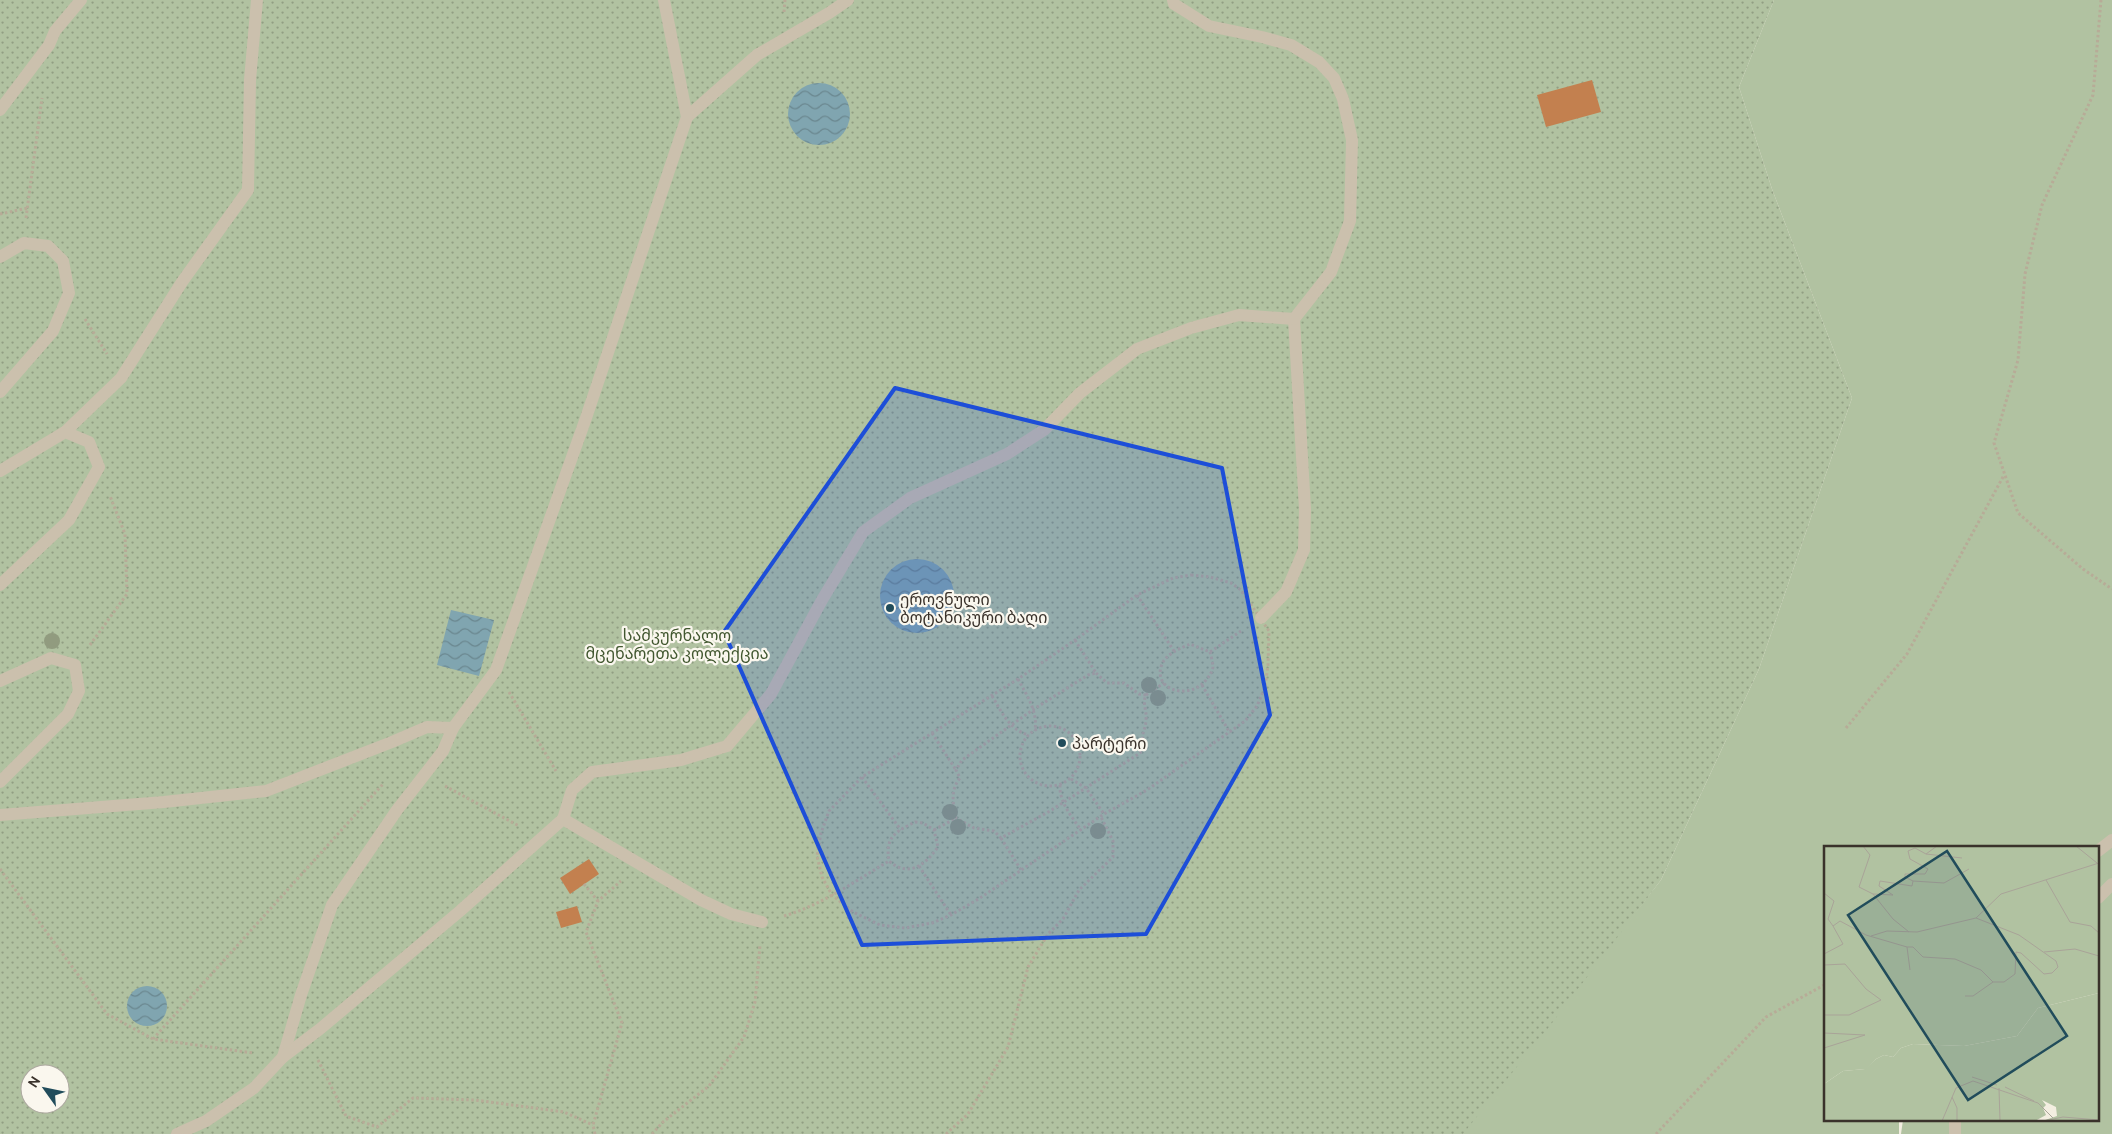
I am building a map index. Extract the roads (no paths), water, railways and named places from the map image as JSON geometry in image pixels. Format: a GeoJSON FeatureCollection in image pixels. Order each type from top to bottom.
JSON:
{"type":"FeatureCollection","features":[{"type":"Feature","properties":{"kind":"lane"},"geometry":{"type":"LineString","coordinates":[[0,110],[49,45],[56,31],[81,0]]}},
{"type":"Feature","properties":{"kind":"lane"},"geometry":{"type":"LineString","coordinates":[[0,471],[64,432],[121,378],[182,282],[248,190],[250,80],[257,0]]}},
{"type":"Feature","properties":{"kind":"lane"},"geometry":{"type":"LineString","coordinates":[[664,0],[687,117]]}},
{"type":"Feature","properties":{"kind":"lane"},"geometry":{"type":"LineString","coordinates":[[283,1057],[301,995],[332,905],[396,810],[443,751],[452,728],[496,670],[586,418],[687,117],[756,55],[848,0]]}},
{"type":"Feature","properties":{"kind":"lane"},"geometry":{"type":"LineString","coordinates":[[1173,0],[1174,4],[1209,26],[1291,45],[1320,62],[1334,78],[1343,98],[1352,140],[1350,221],[1331,272],[1294,319],[1305,509],[1304,550],[1286,592],[1257,621]]}},
{"type":"Feature","properties":{"kind":"lane"},"geometry":{"type":"LineString","coordinates":[[0,257],[24,243],[48,246],[63,261],[69,293],[53,331],[0,392]]}},
{"type":"Feature","properties":{"kind":"lane"},"geometry":{"type":"LineString","coordinates":[[177,1134],[206,1121],[254,1088],[283,1057],[320,1029],[438,930],[563,819],[572,790],[592,772],[681,760],[727,746],[771,694],[817,608],[863,532],[910,498],[1014,449],[1044,430],[1080,393],[1137,349],[1191,328],[1239,315],[1294,319]]}},
{"type":"Feature","properties":{"kind":"lane"},"geometry":{"type":"LineString","coordinates":[[0,585],[69,520],[99,468],[89,442],[64,432]]}},
{"type":"Feature","properties":{"kind":"lane"},"geometry":{"type":"LineString","coordinates":[[0,681],[51,658],[75,666],[79,691],[68,714],[0,782]]}},
{"type":"Feature","properties":{"kind":"lane"},"geometry":{"type":"LineString","coordinates":[[0,815],[164,802],[266,791],[427,727],[452,728]]}},
{"type":"Feature","properties":{"kind":"lane"},"geometry":{"type":"LineString","coordinates":[[563,819],[701,900],[731,914],[762,922]]}},
{"type":"Feature","properties":{"kind":"lane"},"geometry":{"type":"LineString","coordinates":[[2100,849],[2112,840]]}},
{"type":"Feature","properties":{"kind":"lane"},"geometry":{"type":"LineString","coordinates":[[2100,896],[2112,884]]}},
{"type":"Feature","properties":{"kind":"water"},"geometry":{"type":"Polygon","coordinates":[[[813,83],[825,83],[841,92],[848,102],[850,114],[848,126],[841,136],[825,145],[813,145],[802,140],[793,131],[788,120],[788,108],[793,97],[802,88],[813,83]]]}},
{"type":"Feature","properties":{"kind":"water"},"geometry":{"type":"Polygon","coordinates":[[[910,559],[924,559],[938,565],[948,575],[954,589],[954,603],[948,617],[938,627],[924,633],[910,633],[896,627],[886,617],[880,603],[880,589],[886,575],[896,565],[910,559]]]}},
{"type":"Feature","properties":{"kind":"water"},"geometry":{"type":"Polygon","coordinates":[[[451,610],[494,620],[479,676],[437,665],[451,610]]]}},
{"type":"Feature","properties":{"kind":"water"},"geometry":{"type":"Polygon","coordinates":[[[147,986],[161,992],[167,1006],[161,1020],[147,1026],[133,1020],[127,1006],[133,992],[147,986]]]}},
{"type":"Feature","properties":{"kind":"place","name":"ეროვნული ბოტანიკური ბაღი"},"geometry":{"type":"Point","coordinates":[890,608]}},
{"type":"Feature","properties":{"kind":"place","name":"პარტერი"},"geometry":{"type":"Point","coordinates":[1062,743]}},
{"type":"Feature","properties":{"kind":"park label","name":"სამკურნალო მცენარეთა კოლექცია"},"geometry":{"type":"Point","coordinates":[677,644]}}]}
